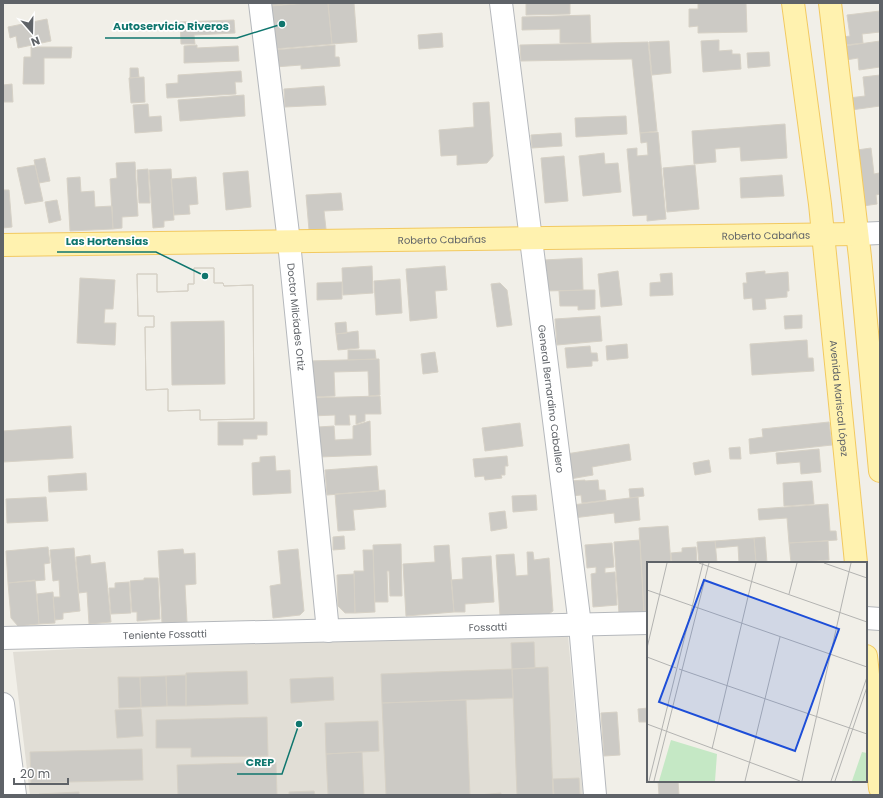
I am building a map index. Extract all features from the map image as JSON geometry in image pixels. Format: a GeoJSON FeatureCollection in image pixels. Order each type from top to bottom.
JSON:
{"type":"FeatureCollection","features":[{"type":"Feature","properties":{"kind":"main road","name":"Avenida Mariscal López"},"geometry":{"type":"LineString","coordinates":[[793,3],[819,196],[856,562]]}},
{"type":"Feature","properties":{"kind":"main road"},"geometry":{"type":"LineString","coordinates":[[830,3],[857,234],[880,471]]}},
{"type":"Feature","properties":{"kind":"main road","name":"Roberto Cabañas"},"geometry":{"type":"LineString","coordinates":[[3,245],[857,234]]}},
{"type":"Feature","properties":{"kind":"main road"},"geometry":{"type":"LineString","coordinates":[[867,665],[880,788]]}},
{"type":"Feature","properties":{"kind":"street","name":"Doctor Milcíades Ortiz"},"geometry":{"type":"LineString","coordinates":[[260,3],[289,242],[328,631]]}},
{"type":"Feature","properties":{"kind":"street","name":"General Bernardino Caballero"},"geometry":{"type":"LineString","coordinates":[[501,3],[580,625],[595,795]]}},
{"type":"Feature","properties":{"kind":"street","name":"Roberto Cabañas"},"geometry":{"type":"LineString","coordinates":[[857,234],[880,233]]}},
{"type":"Feature","properties":{"kind":"street"},"geometry":{"type":"LineString","coordinates":[[867,618],[880,619]]}},
{"type":"Feature","properties":{"kind":"street","name":"Fossatti"},"geometry":{"type":"LineString","coordinates":[[328,631],[647,624]]}},
{"type":"Feature","properties":{"kind":"street","name":"Teniente Fossatti"},"geometry":{"type":"LineString","coordinates":[[3,638],[328,631]]}},
{"type":"Feature","properties":{"kind":"street"},"geometry":{"type":"LineString","coordinates":[[3,704],[15,795]]}},
{"type":"Feature","properties":{"kind":"shaded area"},"geometry":{"type":"Polygon","coordinates":[[[567,626],[583,795],[30,795],[13,652],[567,626]]]}},
{"type":"Feature","properties":{"kind":"building"},"geometry":{"type":"Polygon","coordinates":[[[266,3],[296,3],[266,6],[266,3]]]}},
{"type":"Feature","properties":{"kind":"building"},"geometry":{"type":"Polygon","coordinates":[[[328,3],[332,44],[274,49],[271,6],[328,3]]]}},
{"type":"Feature","properties":{"kind":"building"},"geometry":{"type":"Polygon","coordinates":[[[354,3],[357,42],[332,44],[328,4],[354,3]]]}},
{"type":"Feature","properties":{"kind":"building"},"geometry":{"type":"Polygon","coordinates":[[[526,3],[570,3],[570,14],[526,15],[526,3]]]}},
{"type":"Feature","properties":{"kind":"building"},"geometry":{"type":"Polygon","coordinates":[[[698,3],[746,3],[747,32],[698,33],[698,26],[689,27],[689,9],[698,9],[698,3]]]}},
{"type":"Feature","properties":{"kind":"building"},"geometry":{"type":"Polygon","coordinates":[[[880,11],[880,32],[862,34],[863,43],[845,45],[843,37],[850,36],[847,15],[880,11]]]}},
{"type":"Feature","properties":{"kind":"building"},"geometry":{"type":"Polygon","coordinates":[[[590,15],[591,43],[560,43],[560,29],[522,30],[522,17],[590,15]]]}},
{"type":"Feature","properties":{"kind":"building"},"geometry":{"type":"Polygon","coordinates":[[[47,19],[51,41],[18,48],[16,36],[10,38],[8,27],[47,19]]]}},
{"type":"Feature","properties":{"kind":"building"},"geometry":{"type":"Polygon","coordinates":[[[234,20],[235,33],[194,35],[195,44],[181,44],[180,22],[234,20]]]}},
{"type":"Feature","properties":{"kind":"building"},"geometry":{"type":"Polygon","coordinates":[[[442,33],[443,47],[419,49],[418,35],[442,33]]]}},
{"type":"Feature","properties":{"kind":"building"},"geometry":{"type":"Polygon","coordinates":[[[719,40],[719,51],[732,50],[732,54],[740,54],[741,69],[703,72],[701,41],[719,40]]]}},
{"type":"Feature","properties":{"kind":"building"},"geometry":{"type":"Polygon","coordinates":[[[669,41],[671,73],[652,75],[649,42],[669,41]]]}},
{"type":"Feature","properties":{"kind":"building"},"geometry":{"type":"Polygon","coordinates":[[[880,41],[880,67],[859,70],[858,58],[846,60],[845,46],[880,41]]]}},
{"type":"Feature","properties":{"kind":"building"},"geometry":{"type":"Polygon","coordinates":[[[648,42],[657,131],[640,133],[632,59],[521,61],[520,45],[648,42]]]}},
{"type":"Feature","properties":{"kind":"building"},"geometry":{"type":"Polygon","coordinates":[[[197,45],[197,48],[238,46],[239,61],[184,63],[184,46],[197,45]]]}},
{"type":"Feature","properties":{"kind":"building"},"geometry":{"type":"Polygon","coordinates":[[[335,45],[335,57],[339,57],[340,66],[301,69],[301,65],[275,67],[274,50],[335,45]]]}},
{"type":"Feature","properties":{"kind":"building"},"geometry":{"type":"Polygon","coordinates":[[[31,47],[72,47],[71,58],[44,58],[44,84],[23,84],[24,57],[31,57],[31,47]]]}},
{"type":"Feature","properties":{"kind":"building"},"geometry":{"type":"Polygon","coordinates":[[[769,52],[770,66],[748,68],[747,53],[769,52]]]}},
{"type":"Feature","properties":{"kind":"building"},"geometry":{"type":"Polygon","coordinates":[[[130,68],[138,68],[139,77],[130,78],[130,68]]]}},
{"type":"Feature","properties":{"kind":"building"},"geometry":{"type":"Polygon","coordinates":[[[241,71],[242,82],[235,82],[236,94],[167,98],[166,84],[178,83],[178,75],[241,71]]]}},
{"type":"Feature","properties":{"kind":"building"},"geometry":{"type":"Polygon","coordinates":[[[880,75],[880,106],[851,110],[849,98],[865,96],[863,77],[880,75]]]}},
{"type":"Feature","properties":{"kind":"building"},"geometry":{"type":"Polygon","coordinates":[[[144,77],[145,102],[131,103],[129,78],[144,77]]]}},
{"type":"Feature","properties":{"kind":"building"},"geometry":{"type":"Polygon","coordinates":[[[12,84],[13,102],[3,102],[3,85],[12,84]]]}},
{"type":"Feature","properties":{"kind":"building"},"geometry":{"type":"Polygon","coordinates":[[[324,86],[326,105],[285,107],[284,89],[324,86]]]}},
{"type":"Feature","properties":{"kind":"building"},"geometry":{"type":"Polygon","coordinates":[[[244,95],[245,116],[180,121],[178,100],[244,95]]]}},
{"type":"Feature","properties":{"kind":"building"},"geometry":{"type":"Polygon","coordinates":[[[489,102],[493,156],[487,163],[457,165],[457,155],[441,156],[439,130],[474,127],[473,103],[489,102]]]}},
{"type":"Feature","properties":{"kind":"building"},"geometry":{"type":"Polygon","coordinates":[[[148,104],[149,117],[161,116],[162,131],[135,133],[133,105],[148,104]]]}},
{"type":"Feature","properties":{"kind":"building"},"geometry":{"type":"Polygon","coordinates":[[[626,116],[627,134],[576,137],[575,118],[626,116]]]}},
{"type":"Feature","properties":{"kind":"building"},"geometry":{"type":"Polygon","coordinates":[[[785,124],[787,158],[741,161],[740,147],[715,149],[716,162],[694,164],[692,131],[785,124]]]}},
{"type":"Feature","properties":{"kind":"building"},"geometry":{"type":"Polygon","coordinates":[[[658,132],[666,219],[647,221],[647,215],[633,216],[627,149],[637,148],[637,156],[648,155],[647,142],[641,143],[640,133],[658,132]]]}},
{"type":"Feature","properties":{"kind":"building"},"geometry":{"type":"Polygon","coordinates":[[[561,133],[562,146],[532,148],[531,135],[561,133]]]}},
{"type":"Feature","properties":{"kind":"building"},"geometry":{"type":"Polygon","coordinates":[[[871,148],[874,174],[879,173],[880,194],[876,195],[877,204],[863,206],[857,150],[871,148]]]}},
{"type":"Feature","properties":{"kind":"building"},"geometry":{"type":"Polygon","coordinates":[[[604,153],[605,164],[618,163],[621,192],[583,196],[579,156],[604,153]]]}},
{"type":"Feature","properties":{"kind":"building"},"geometry":{"type":"Polygon","coordinates":[[[564,156],[568,201],[545,203],[541,158],[564,156]]]}},
{"type":"Feature","properties":{"kind":"building"},"geometry":{"type":"Polygon","coordinates":[[[45,158],[50,181],[39,183],[34,160],[45,158]]]}},
{"type":"Feature","properties":{"kind":"building"},"geometry":{"type":"Polygon","coordinates":[[[135,162],[138,216],[122,217],[122,228],[113,229],[110,179],[117,178],[116,163],[135,162]]]}},
{"type":"Feature","properties":{"kind":"building"},"geometry":{"type":"Polygon","coordinates":[[[35,165],[43,201],[25,204],[17,168],[35,165]]]}},
{"type":"Feature","properties":{"kind":"building"},"geometry":{"type":"Polygon","coordinates":[[[695,165],[699,209],[667,212],[663,168],[695,165]]]}},
{"type":"Feature","properties":{"kind":"building"},"geometry":{"type":"Polygon","coordinates":[[[148,169],[150,203],[139,203],[137,170],[148,169]]]}},
{"type":"Feature","properties":{"kind":"building"},"geometry":{"type":"Polygon","coordinates":[[[171,169],[174,220],[164,221],[164,227],[153,228],[149,170],[171,169]]]}},
{"type":"Feature","properties":{"kind":"building"},"geometry":{"type":"Polygon","coordinates":[[[248,171],[251,207],[226,210],[223,173],[248,171]]]}},
{"type":"Feature","properties":{"kind":"building"},"geometry":{"type":"Polygon","coordinates":[[[782,175],[784,196],[741,198],[740,178],[782,175]]]}},
{"type":"Feature","properties":{"kind":"building"},"geometry":{"type":"Polygon","coordinates":[[[80,177],[81,192],[94,191],[95,207],[112,206],[113,229],[70,231],[67,178],[80,177]]]}},
{"type":"Feature","properties":{"kind":"building"},"geometry":{"type":"Polygon","coordinates":[[[196,177],[198,204],[189,205],[190,214],[174,215],[171,179],[196,177]]]}},
{"type":"Feature","properties":{"kind":"building"},"geometry":{"type":"Polygon","coordinates":[[[3,190],[9,190],[12,227],[3,228],[3,190]]]}},
{"type":"Feature","properties":{"kind":"building"},"geometry":{"type":"Polygon","coordinates":[[[341,193],[343,210],[324,211],[326,229],[309,230],[306,195],[341,193]]]}},
{"type":"Feature","properties":{"kind":"building"},"geometry":{"type":"Polygon","coordinates":[[[57,200],[61,220],[49,223],[45,202],[57,200]]]}},
{"type":"Feature","properties":{"kind":"building"},"geometry":{"type":"Polygon","coordinates":[[[582,258],[583,290],[545,291],[544,260],[582,258]]]}},
{"type":"Feature","properties":{"kind":"building"},"geometry":{"type":"Polygon","coordinates":[[[372,266],[373,293],[343,295],[342,268],[372,266]]]}},
{"type":"Feature","properties":{"kind":"building"},"geometry":{"type":"Polygon","coordinates":[[[445,266],[447,290],[435,291],[437,318],[410,321],[406,269],[445,266]]]}},
{"type":"Feature","properties":{"kind":"building"},"geometry":{"type":"Polygon","coordinates":[[[194,268],[214,268],[214,283],[223,283],[224,286],[253,285],[254,419],[200,420],[200,410],[168,411],[168,389],[146,390],[145,327],[154,327],[154,316],[138,316],[137,274],[157,274],[157,292],[188,291],[188,284],[194,284],[194,268]],[[224,321],[171,322],[172,385],[225,384],[224,321]]]}},
{"type":"Feature","properties":{"kind":"building"},"geometry":{"type":"Polygon","coordinates":[[[194,268],[214,268],[214,283],[223,283],[224,286],[253,285],[254,419],[200,420],[200,410],[168,411],[168,389],[146,390],[145,327],[154,327],[154,316],[138,316],[137,274],[157,274],[157,292],[188,291],[188,284],[194,284],[194,268]]]}},
{"type":"Feature","properties":{"kind":"building"},"geometry":{"type":"Polygon","coordinates":[[[618,271],[622,305],[601,307],[598,274],[618,271]]]}},
{"type":"Feature","properties":{"kind":"building"},"geometry":{"type":"Polygon","coordinates":[[[765,271],[765,274],[788,272],[789,291],[787,291],[787,297],[765,299],[766,309],[753,310],[752,298],[744,299],[743,283],[747,283],[746,273],[765,271]]]}},
{"type":"Feature","properties":{"kind":"building"},"geometry":{"type":"Polygon","coordinates":[[[672,273],[673,295],[650,296],[650,283],[661,282],[660,274],[672,273]]]}},
{"type":"Feature","properties":{"kind":"building"},"geometry":{"type":"Polygon","coordinates":[[[80,278],[115,280],[113,309],[105,309],[104,323],[116,323],[115,345],[77,343],[80,278]]]}},
{"type":"Feature","properties":{"kind":"building"},"geometry":{"type":"Polygon","coordinates":[[[400,279],[402,313],[376,315],[374,281],[400,279]]]}},
{"type":"Feature","properties":{"kind":"building"},"geometry":{"type":"Polygon","coordinates":[[[342,282],[342,299],[317,300],[317,283],[342,282]]]}},
{"type":"Feature","properties":{"kind":"building"},"geometry":{"type":"Polygon","coordinates":[[[500,283],[507,290],[512,325],[497,327],[491,284],[500,283]]]}},
{"type":"Feature","properties":{"kind":"building"},"geometry":{"type":"Polygon","coordinates":[[[595,290],[595,309],[578,310],[578,306],[560,306],[559,291],[595,290]]]}},
{"type":"Feature","properties":{"kind":"building"},"geometry":{"type":"Polygon","coordinates":[[[802,315],[802,328],[785,329],[784,316],[802,315]]]}},
{"type":"Feature","properties":{"kind":"building"},"geometry":{"type":"Polygon","coordinates":[[[600,316],[602,341],[557,345],[555,319],[600,316]]]}},
{"type":"Feature","properties":{"kind":"building"},"geometry":{"type":"Polygon","coordinates":[[[346,322],[347,333],[336,334],[335,323],[346,322]]]}},
{"type":"Feature","properties":{"kind":"building"},"geometry":{"type":"Polygon","coordinates":[[[358,331],[359,348],[338,350],[336,334],[358,331]]]}},
{"type":"Feature","properties":{"kind":"building"},"geometry":{"type":"Polygon","coordinates":[[[807,340],[808,358],[813,358],[814,371],[752,375],[750,344],[807,340]]]}},
{"type":"Feature","properties":{"kind":"building"},"geometry":{"type":"Polygon","coordinates":[[[627,344],[628,358],[607,360],[606,346],[627,344]]]}},
{"type":"Feature","properties":{"kind":"building"},"geometry":{"type":"Polygon","coordinates":[[[590,346],[591,353],[597,353],[598,361],[592,361],[592,366],[567,368],[565,348],[590,346]]]}},
{"type":"Feature","properties":{"kind":"building"},"geometry":{"type":"Polygon","coordinates":[[[348,350],[375,350],[376,359],[348,360],[348,350]]]}},
{"type":"Feature","properties":{"kind":"building"},"geometry":{"type":"Polygon","coordinates":[[[435,352],[438,372],[423,374],[421,354],[435,352]]]}},
{"type":"Feature","properties":{"kind":"building"},"geometry":{"type":"Polygon","coordinates":[[[379,359],[380,395],[369,396],[368,371],[334,372],[335,396],[309,397],[308,361],[379,359]]]}},
{"type":"Feature","properties":{"kind":"building"},"geometry":{"type":"Polygon","coordinates":[[[380,396],[381,414],[365,414],[365,421],[356,424],[356,415],[349,415],[350,425],[335,425],[335,415],[311,416],[310,398],[380,396]]]}},
{"type":"Feature","properties":{"kind":"building"},"geometry":{"type":"Polygon","coordinates":[[[370,421],[371,455],[319,457],[318,427],[334,426],[335,440],[353,439],[353,426],[370,421]]]}},
{"type":"Feature","properties":{"kind":"building"},"geometry":{"type":"Polygon","coordinates":[[[218,422],[267,422],[267,435],[257,435],[257,439],[243,439],[243,445],[218,445],[218,422]]]}},
{"type":"Feature","properties":{"kind":"building"},"geometry":{"type":"Polygon","coordinates":[[[829,422],[832,445],[750,454],[749,439],[763,437],[762,429],[829,422]]]}},
{"type":"Feature","properties":{"kind":"building"},"geometry":{"type":"Polygon","coordinates":[[[520,423],[523,446],[485,451],[482,428],[520,423]]]}},
{"type":"Feature","properties":{"kind":"building"},"geometry":{"type":"Polygon","coordinates":[[[71,426],[73,458],[3,462],[3,431],[71,426]]]}},
{"type":"Feature","properties":{"kind":"building"},"geometry":{"type":"Polygon","coordinates":[[[629,444],[631,460],[592,467],[593,475],[570,479],[566,454],[629,444]]]}},
{"type":"Feature","properties":{"kind":"building"},"geometry":{"type":"Polygon","coordinates":[[[740,447],[741,459],[730,459],[729,448],[740,447]]]}},
{"type":"Feature","properties":{"kind":"building"},"geometry":{"type":"Polygon","coordinates":[[[819,449],[821,472],[801,474],[800,462],[777,464],[776,453],[819,449]]]}},
{"type":"Feature","properties":{"kind":"building"},"geometry":{"type":"Polygon","coordinates":[[[275,456],[276,471],[290,470],[291,493],[253,495],[252,463],[260,462],[260,457],[275,456]]]}},
{"type":"Feature","properties":{"kind":"building"},"geometry":{"type":"Polygon","coordinates":[[[507,456],[508,466],[505,466],[505,475],[501,475],[502,478],[485,480],[484,476],[475,477],[473,459],[507,456]]]}},
{"type":"Feature","properties":{"kind":"building"},"geometry":{"type":"Polygon","coordinates":[[[709,460],[711,472],[695,475],[693,463],[709,460]]]}},
{"type":"Feature","properties":{"kind":"building"},"geometry":{"type":"Polygon","coordinates":[[[377,466],[379,491],[327,495],[325,470],[377,466]]]}},
{"type":"Feature","properties":{"kind":"building"},"geometry":{"type":"Polygon","coordinates":[[[86,473],[87,490],[49,492],[48,476],[86,473]]]}},
{"type":"Feature","properties":{"kind":"building"},"geometry":{"type":"Polygon","coordinates":[[[598,480],[599,490],[605,490],[606,500],[582,503],[581,495],[571,496],[570,481],[598,480]]]}},
{"type":"Feature","properties":{"kind":"building"},"geometry":{"type":"Polygon","coordinates":[[[812,481],[814,504],[784,506],[783,483],[812,481]]]}},
{"type":"Feature","properties":{"kind":"building"},"geometry":{"type":"Polygon","coordinates":[[[643,488],[644,496],[630,498],[629,489],[643,488]]]}},
{"type":"Feature","properties":{"kind":"building"},"geometry":{"type":"Polygon","coordinates":[[[385,490],[386,507],[353,510],[355,530],[338,531],[335,494],[385,490]]]}},
{"type":"Feature","properties":{"kind":"building"},"geometry":{"type":"Polygon","coordinates":[[[536,495],[537,510],[513,512],[512,496],[536,495]]]}},
{"type":"Feature","properties":{"kind":"building"},"geometry":{"type":"Polygon","coordinates":[[[46,497],[48,521],[7,523],[6,499],[46,497]]]}},
{"type":"Feature","properties":{"kind":"building"},"geometry":{"type":"Polygon","coordinates":[[[638,497],[640,520],[615,523],[614,513],[573,518],[572,505],[638,497]]]}},
{"type":"Feature","properties":{"kind":"building"},"geometry":{"type":"Polygon","coordinates":[[[828,504],[830,531],[836,531],[837,540],[789,543],[787,518],[759,520],[758,509],[828,504]]]}},
{"type":"Feature","properties":{"kind":"building"},"geometry":{"type":"Polygon","coordinates":[[[505,511],[507,528],[491,531],[489,513],[505,511]]]}},
{"type":"Feature","properties":{"kind":"building"},"geometry":{"type":"Polygon","coordinates":[[[668,526],[671,562],[647,562],[647,612],[644,613],[639,528],[668,526]]]}},
{"type":"Feature","properties":{"kind":"building"},"geometry":{"type":"Polygon","coordinates":[[[344,536],[345,549],[333,550],[333,537],[344,536]]]}},
{"type":"Feature","properties":{"kind":"building"},"geometry":{"type":"Polygon","coordinates":[[[765,537],[767,562],[756,562],[754,538],[765,537]]]}},
{"type":"Feature","properties":{"kind":"building"},"geometry":{"type":"Polygon","coordinates":[[[754,538],[756,562],[739,562],[738,546],[716,548],[715,541],[754,538]]]}},
{"type":"Feature","properties":{"kind":"building"},"geometry":{"type":"Polygon","coordinates":[[[640,540],[644,613],[619,614],[614,542],[640,540]]]}},
{"type":"Feature","properties":{"kind":"building"},"geometry":{"type":"Polygon","coordinates":[[[715,541],[717,562],[699,562],[697,542],[715,541]]]}},
{"type":"Feature","properties":{"kind":"building"},"geometry":{"type":"Polygon","coordinates":[[[828,541],[829,560],[791,562],[789,543],[828,541]]]}},
{"type":"Feature","properties":{"kind":"building"},"geometry":{"type":"Polygon","coordinates":[[[612,543],[614,567],[605,568],[605,573],[615,572],[617,605],[593,607],[591,574],[596,573],[596,567],[587,568],[585,545],[612,543]]]}},
{"type":"Feature","properties":{"kind":"building"},"geometry":{"type":"Polygon","coordinates":[[[401,544],[402,596],[390,596],[389,571],[387,571],[388,602],[375,602],[373,545],[401,544]]]}},
{"type":"Feature","properties":{"kind":"building"},"geometry":{"type":"Polygon","coordinates":[[[449,545],[454,612],[406,616],[403,564],[435,562],[434,546],[449,545]]]}},
{"type":"Feature","properties":{"kind":"building"},"geometry":{"type":"Polygon","coordinates":[[[48,547],[50,563],[44,564],[45,580],[8,583],[6,551],[48,547]]]}},
{"type":"Feature","properties":{"kind":"building"},"geometry":{"type":"Polygon","coordinates":[[[696,547],[697,562],[672,562],[671,553],[682,552],[682,548],[696,547]]]}},
{"type":"Feature","properties":{"kind":"building"},"geometry":{"type":"Polygon","coordinates":[[[74,548],[80,611],[63,613],[63,619],[55,620],[53,597],[60,597],[59,580],[53,581],[50,550],[74,548]]]}},
{"type":"Feature","properties":{"kind":"building"},"geometry":{"type":"Polygon","coordinates":[[[183,549],[184,554],[195,553],[196,584],[185,585],[187,622],[162,623],[158,551],[183,549]]]}},
{"type":"Feature","properties":{"kind":"building"},"geometry":{"type":"Polygon","coordinates":[[[298,549],[304,611],[300,615],[273,618],[270,586],[281,584],[278,551],[298,549]]]}},
{"type":"Feature","properties":{"kind":"building"},"geometry":{"type":"Polygon","coordinates":[[[363,550],[373,550],[375,612],[355,613],[354,571],[364,571],[363,550]]]}},
{"type":"Feature","properties":{"kind":"building"},"geometry":{"type":"Polygon","coordinates":[[[527,552],[533,552],[534,560],[549,558],[553,611],[545,617],[500,616],[496,555],[514,554],[516,576],[528,575],[527,552]]]}},
{"type":"Feature","properties":{"kind":"building"},"geometry":{"type":"Polygon","coordinates":[[[90,555],[91,564],[105,562],[111,622],[89,624],[87,592],[79,593],[76,557],[90,555]]]}},
{"type":"Feature","properties":{"kind":"building"},"geometry":{"type":"Polygon","coordinates":[[[491,556],[494,602],[465,604],[465,612],[454,612],[451,580],[463,579],[462,558],[491,556]]]}},
{"type":"Feature","properties":{"kind":"building"},"geometry":{"type":"Polygon","coordinates":[[[354,574],[355,613],[345,613],[338,606],[337,575],[354,574]]]}},
{"type":"Feature","properties":{"kind":"building"},"geometry":{"type":"Polygon","coordinates":[[[144,578],[158,578],[160,619],[137,621],[137,612],[132,612],[130,581],[144,580],[144,578]]]}},
{"type":"Feature","properties":{"kind":"building"},"geometry":{"type":"Polygon","coordinates":[[[35,580],[39,624],[18,626],[11,618],[8,583],[35,580]]]}},
{"type":"Feature","properties":{"kind":"building"},"geometry":{"type":"Polygon","coordinates":[[[129,582],[131,613],[111,614],[109,588],[115,588],[115,583],[129,582]]]}},
{"type":"Feature","properties":{"kind":"building"},"geometry":{"type":"Polygon","coordinates":[[[53,592],[55,623],[39,624],[37,594],[53,592]]]}},
{"type":"Feature","properties":{"kind":"building"},"geometry":{"type":"Polygon","coordinates":[[[534,642],[535,668],[512,669],[511,643],[534,642]]]}},
{"type":"Feature","properties":{"kind":"building"},"geometry":{"type":"Polygon","coordinates":[[[548,667],[553,795],[517,795],[512,669],[548,667]]]}},
{"type":"Feature","properties":{"kind":"building"},"geometry":{"type":"Polygon","coordinates":[[[512,669],[513,698],[382,703],[381,674],[512,669]]]}},
{"type":"Feature","properties":{"kind":"building"},"geometry":{"type":"Polygon","coordinates":[[[247,671],[248,704],[186,706],[186,673],[247,671]]]}},
{"type":"Feature","properties":{"kind":"building"},"geometry":{"type":"Polygon","coordinates":[[[186,675],[186,706],[167,706],[166,676],[186,675]]]}},
{"type":"Feature","properties":{"kind":"building"},"geometry":{"type":"Polygon","coordinates":[[[166,676],[167,706],[141,707],[140,677],[166,676]]]}},
{"type":"Feature","properties":{"kind":"building"},"geometry":{"type":"Polygon","coordinates":[[[118,677],[140,677],[141,707],[119,708],[118,677]]]}},
{"type":"Feature","properties":{"kind":"building"},"geometry":{"type":"Polygon","coordinates":[[[333,677],[334,700],[291,703],[290,679],[333,677]]]}},
{"type":"Feature","properties":{"kind":"building"},"geometry":{"type":"Polygon","coordinates":[[[466,700],[470,795],[386,795],[382,703],[466,700]]]}},
{"type":"Feature","properties":{"kind":"building"},"geometry":{"type":"Polygon","coordinates":[[[647,708],[647,722],[639,722],[638,709],[647,708]]]}},
{"type":"Feature","properties":{"kind":"building"},"geometry":{"type":"Polygon","coordinates":[[[141,709],[143,736],[117,738],[115,710],[141,709]]]}},
{"type":"Feature","properties":{"kind":"building"},"geometry":{"type":"Polygon","coordinates":[[[617,712],[620,755],[604,756],[601,713],[617,712]]]}},
{"type":"Feature","properties":{"kind":"building"},"geometry":{"type":"Polygon","coordinates":[[[267,717],[268,756],[191,757],[191,748],[156,748],[156,720],[267,717]]]}},
{"type":"Feature","properties":{"kind":"building"},"geometry":{"type":"Polygon","coordinates":[[[378,721],[379,751],[326,754],[325,723],[378,721]]]}},
{"type":"Feature","properties":{"kind":"building"},"geometry":{"type":"Polygon","coordinates":[[[142,749],[143,780],[31,783],[30,752],[142,749]]]}},
{"type":"Feature","properties":{"kind":"building"},"geometry":{"type":"Polygon","coordinates":[[[362,752],[364,795],[328,795],[326,754],[362,752]]]}},
{"type":"Feature","properties":{"kind":"building"},"geometry":{"type":"Polygon","coordinates":[[[276,762],[277,795],[178,795],[177,765],[276,762]]]}},
{"type":"Feature","properties":{"kind":"building"},"geometry":{"type":"Polygon","coordinates":[[[579,778],[580,795],[554,795],[553,779],[579,778]]]}},
{"type":"Feature","properties":{"kind":"building"},"geometry":{"type":"Polygon","coordinates":[[[658,782],[678,782],[679,795],[659,795],[658,782]]]}},
{"type":"Feature","properties":{"kind":"building"},"geometry":{"type":"Polygon","coordinates":[[[314,791],[315,795],[289,795],[289,792],[314,791]]]}},
{"type":"Feature","properties":{"kind":"building"},"geometry":{"type":"Polygon","coordinates":[[[79,792],[79,795],[39,795],[39,794],[79,792]]]}},
{"type":"Feature","properties":{"kind":"building"},"geometry":{"type":"Polygon","coordinates":[[[501,793],[501,795],[479,795],[501,793]]]}},
{"type":"Feature","properties":{"kind":"place","name":"Autoservicio Riveros"},"geometry":{"type":"Point","coordinates":[282,24]}},
{"type":"Feature","properties":{"kind":"place","name":"Las Hortensias"},"geometry":{"type":"Point","coordinates":[205,276]}},
{"type":"Feature","properties":{"kind":"place","name":"CREP"},"geometry":{"type":"Point","coordinates":[299,724]}}]}
